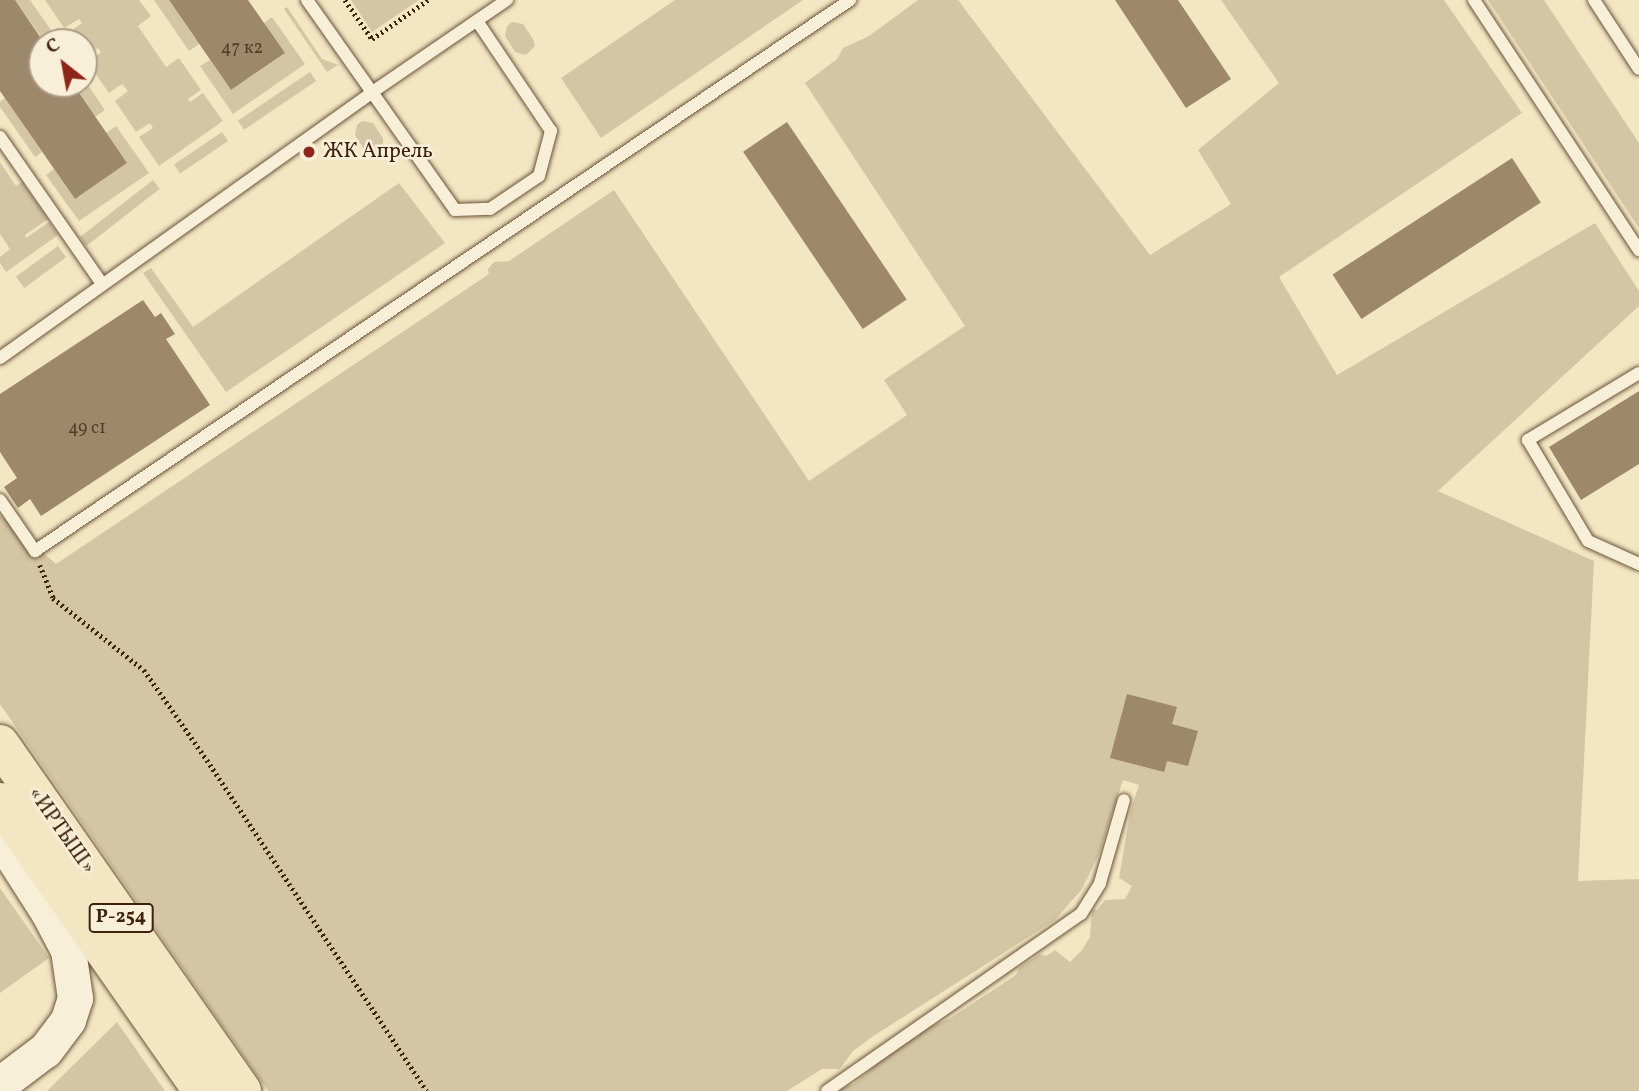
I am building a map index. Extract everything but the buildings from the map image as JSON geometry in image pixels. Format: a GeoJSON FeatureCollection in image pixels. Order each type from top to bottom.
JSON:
{"type":"FeatureCollection","features":[{"type":"Feature","properties":{"kind":"highway","name":"«ИРТЫШ»"},"geometry":{"type":"LineString","coordinates":[[0,744],[242,1091]]}},
{"type":"Feature","properties":{"kind":"highway","name":"«ИРТЫШ»"},"geometry":{"type":"LineString","coordinates":[[0,802],[202,1091]]}},
{"type":"Feature","properties":{"kind":"street"},"geometry":{"type":"LineString","coordinates":[[0,837],[48,912],[68,950],[75,998],[68,1020],[45,1049],[0,1084]]}},
{"type":"Feature","properties":{"kind":"lane"},"geometry":{"type":"LineString","coordinates":[[307,0],[455,210],[490,209],[540,176],[551,131],[477,21]]}},
{"type":"Feature","properties":{"kind":"lane"},"geometry":{"type":"LineString","coordinates":[[0,358],[371,93],[507,0]]}},
{"type":"Feature","properties":{"kind":"lane"},"geometry":{"type":"LineString","coordinates":[[0,500],[35,551],[850,0]]}},
{"type":"Feature","properties":{"kind":"lane"},"geometry":{"type":"LineString","coordinates":[[1474,0],[1639,250]]}},
{"type":"Feature","properties":{"kind":"lane"},"geometry":{"type":"LineString","coordinates":[[1594,0],[1639,69]]}},
{"type":"Feature","properties":{"kind":"lane"},"geometry":{"type":"LineString","coordinates":[[0,137],[102,284]]}},
{"type":"Feature","properties":{"kind":"lane"},"geometry":{"type":"LineString","coordinates":[[1639,373],[1528,440],[1588,541],[1639,564]]}},
{"type":"Feature","properties":{"kind":"lane"},"geometry":{"type":"LineString","coordinates":[[827,1091],[1081,914],[1100,883],[1124,800]]}},
{"type":"Feature","properties":{"kind":"path"},"geometry":{"type":"LineString","coordinates":[[345,0],[372,39],[428,0]]}},
{"type":"Feature","properties":{"kind":"path"},"geometry":{"type":"LineString","coordinates":[[35,551],[54,598],[144,670],[208,760],[427,1091]]}},
{"type":"Feature","properties":{"kind":"shaded area"},"geometry":{"type":"Polygon","coordinates":[[[15,0],[30,0],[49,28],[34,28],[15,0]]]}},
{"type":"Feature","properties":{"kind":"shaded area"},"geometry":{"type":"Polygon","coordinates":[[[45,0],[139,0],[151,16],[138,26],[166,67],[179,58],[201,90],[188,99],[190,102],[203,93],[223,121],[159,166],[139,137],[153,128],[150,123],[136,132],[115,101],[128,91],[122,84],[109,93],[98,77],[98,55],[101,52],[98,48],[98,28],[75,28],[82,23],[79,19],[64,28],[45,0]]]}},
{"type":"Feature","properties":{"kind":"shaded area"},"geometry":{"type":"Polygon","coordinates":[[[154,0],[169,0],[199,44],[189,51],[154,0]]]}},
{"type":"Feature","properties":{"kind":"shaded area"},"geometry":{"type":"Polygon","coordinates":[[[351,0],[419,0],[372,32],[351,0]]]}},
{"type":"Feature","properties":{"kind":"shaded area"},"geometry":{"type":"Polygon","coordinates":[[[675,0],[803,0],[601,138],[561,78],[675,0]]]}},
{"type":"Feature","properties":{"kind":"shaded area"},"geometry":{"type":"Polygon","coordinates":[[[918,0],[958,0],[1150,255],[1231,204],[1198,150],[1279,83],[1221,0],[1444,0],[1522,113],[1279,277],[1337,375],[1595,223],[1639,291],[1639,306],[1438,491],[1594,561],[1578,881],[1639,879],[1639,1091],[834,1091],[854,1084],[910,1035],[949,1019],[1016,975],[1019,968],[1040,954],[1046,956],[1055,950],[1070,962],[1082,950],[1090,937],[1092,909],[1097,910],[1105,900],[1125,899],[1132,886],[1119,878],[1130,813],[1139,785],[1123,780],[1099,854],[1082,889],[1055,920],[872,1037],[853,1051],[840,1069],[822,1069],[787,1091],[268,1091],[0,704],[0,515],[56,564],[489,274],[488,269],[494,262],[509,261],[614,190],[809,481],[907,415],[884,380],[965,326],[805,83],[837,59],[843,48],[869,36],[918,0]]]}},
{"type":"Feature","properties":{"kind":"shaded area"},"geometry":{"type":"Polygon","coordinates":[[[1488,0],[1544,0],[1639,143],[1639,228],[1488,0]]]}},
{"type":"Feature","properties":{"kind":"shaded area"},"geometry":{"type":"Polygon","coordinates":[[[287,7],[322,59],[338,65],[327,72],[284,9],[287,7]]]}},
{"type":"Feature","properties":{"kind":"shaded area"},"geometry":{"type":"Polygon","coordinates":[[[272,17],[305,64],[233,114],[200,66],[210,60],[231,90],[284,54],[264,23],[272,17]]]}},
{"type":"Feature","properties":{"kind":"shaded area"},"geometry":{"type":"Polygon","coordinates":[[[512,22],[523,24],[533,39],[535,46],[526,55],[515,52],[505,36],[507,26],[512,22]]]}},
{"type":"Feature","properties":{"kind":"shaded area"},"geometry":{"type":"Polygon","coordinates":[[[310,72],[316,81],[244,130],[238,121],[310,72]]]}},
{"type":"Feature","properties":{"kind":"shaded area"},"geometry":{"type":"Polygon","coordinates":[[[5,98],[42,152],[35,157],[0,107],[0,102],[5,98]]]}},
{"type":"Feature","properties":{"kind":"shaded area"},"geometry":{"type":"Polygon","coordinates":[[[82,98],[97,98],[105,110],[95,117],[82,98]]]}},
{"type":"Feature","properties":{"kind":"shaded area"},"geometry":{"type":"Polygon","coordinates":[[[362,121],[373,123],[383,138],[383,149],[376,154],[365,151],[355,135],[357,125],[362,121]]]}},
{"type":"Feature","properties":{"kind":"shaded area"},"geometry":{"type":"Polygon","coordinates":[[[116,126],[149,173],[79,221],[46,175],[54,169],[75,199],[127,163],[106,133],[116,126]]]}},
{"type":"Feature","properties":{"kind":"shaded area"},"geometry":{"type":"Polygon","coordinates":[[[222,132],[228,141],[180,174],[174,164],[222,132]]]}},
{"type":"Feature","properties":{"kind":"shaded area"},"geometry":{"type":"Polygon","coordinates":[[[0,162],[16,186],[22,182],[48,219],[25,235],[26,238],[49,222],[58,235],[6,272],[0,263],[0,257],[10,249],[0,234],[0,162]]]}},
{"type":"Feature","properties":{"kind":"shaded area"},"geometry":{"type":"Polygon","coordinates":[[[153,180],[160,189],[86,246],[80,237],[153,180]]]}},
{"type":"Feature","properties":{"kind":"shaded area"},"geometry":{"type":"Polygon","coordinates":[[[399,183],[445,243],[226,392],[143,273],[151,268],[193,327],[399,183]]]}},
{"type":"Feature","properties":{"kind":"shaded area"},"geometry":{"type":"Polygon","coordinates":[[[58,246],[66,257],[24,288],[16,277],[58,246]]]}},
{"type":"Feature","properties":{"kind":"shaded area"},"geometry":{"type":"Polygon","coordinates":[[[0,888],[49,958],[0,993],[0,888]]]}},
{"type":"Feature","properties":{"kind":"shaded area"},"geometry":{"type":"Polygon","coordinates":[[[117,1022],[165,1091],[47,1091],[117,1022]]]}},
{"type":"Feature","properties":{"kind":"place","name":"ЖК Апрель"},"geometry":{"type":"Point","coordinates":[309,152]}}]}
